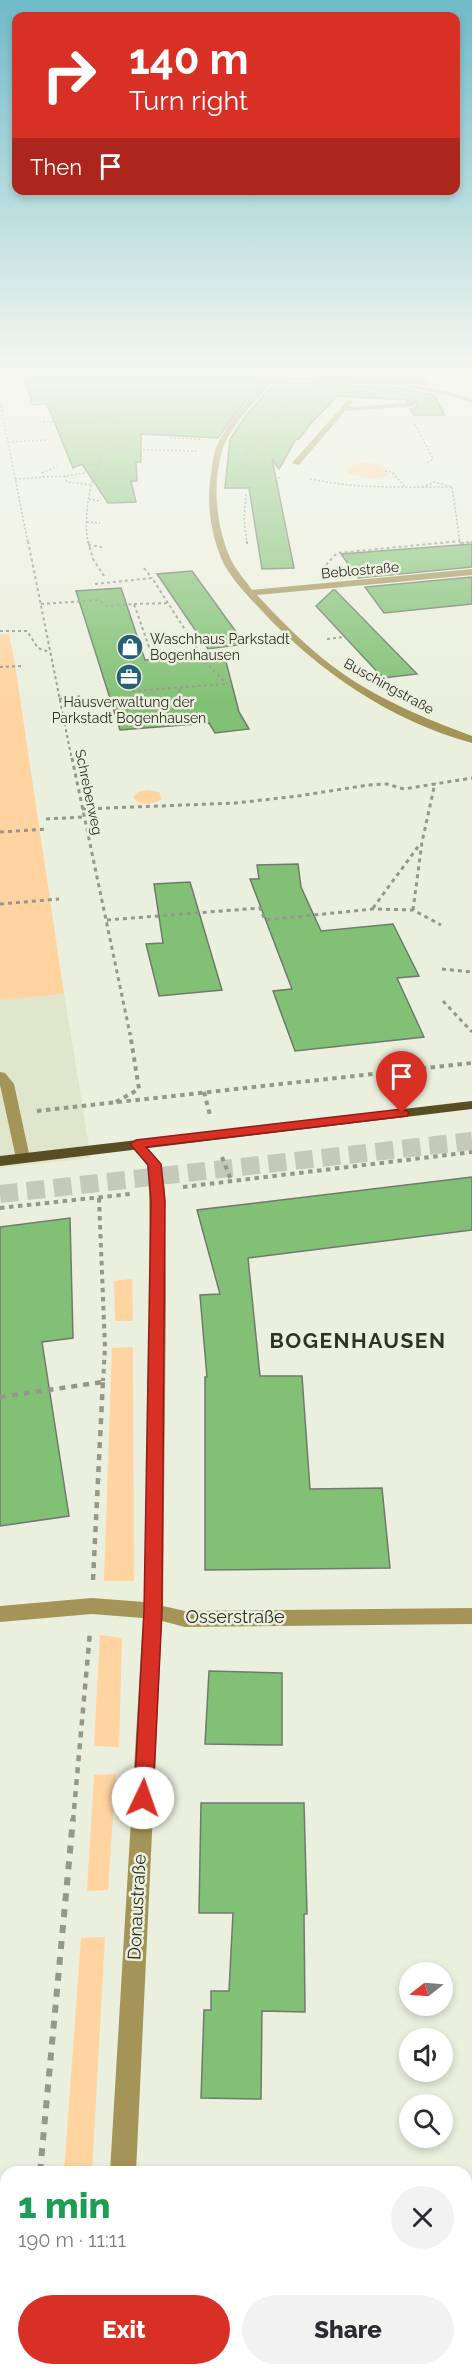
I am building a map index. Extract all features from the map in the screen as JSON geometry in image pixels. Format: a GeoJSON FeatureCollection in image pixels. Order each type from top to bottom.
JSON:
{"type":"FeatureCollection","features":[{"type":"Feature","properties":{"kind":"main road"},"geometry":{"type":"LineString","coordinates":[[0,1161],[472,1105]]}},
{"type":"Feature","properties":{"kind":"street","name":"Buschingstraße"},"geometry":{"type":"LineString","coordinates":[[214,482],[214,514],[227,561],[250,593],[286,631],[329,668],[368,693],[419,720],[472,740]]}},
{"type":"Feature","properties":{"kind":"street","name":"Beblostraße"},"geometry":{"type":"LineString","coordinates":[[250,593],[472,572]]}},
{"type":"Feature","properties":{"kind":"street"},"geometry":{"type":"LineString","coordinates":[[0,1076],[8,1084],[23,1158]]}},
{"type":"Feature","properties":{"kind":"street","name":"Donaustraße"},"geometry":{"type":"LineString","coordinates":[[123,2166],[153,1611],[158,1300],[157,1191],[154,1164],[136,1144]]}},
{"type":"Feature","properties":{"kind":"street","name":"Osserstraße"},"geometry":{"type":"LineString","coordinates":[[0,1614],[92,1606],[153,1611],[185,1619],[472,1616]]}},
{"type":"Feature","properties":{"kind":"path","name":"Schreberweg"},"geometry":{"type":"LineString","coordinates":[[16,482],[82,809],[107,920],[139,1089],[116,1102]]}},
{"type":"Feature","properties":{"kind":"path"},"geometry":{"type":"LineString","coordinates":[[67,482],[93,485]]}},
{"type":"Feature","properties":{"kind":"path"},"geometry":{"type":"LineString","coordinates":[[93,482],[87,522],[88,545],[93,560],[104,576]]}},
{"type":"Feature","properties":{"kind":"path"},"geometry":{"type":"LineString","coordinates":[[321,482],[371,489],[452,487]]}},
{"type":"Feature","properties":{"kind":"path"},"geometry":{"type":"LineString","coordinates":[[401,482],[405,487]]}},
{"type":"Feature","properties":{"kind":"path"},"geometry":{"type":"LineString","coordinates":[[423,487],[435,482],[452,487]]}},
{"type":"Feature","properties":{"kind":"path"},"geometry":{"type":"LineString","coordinates":[[452,487],[460,543]]}},
{"type":"Feature","properties":{"kind":"path"},"geometry":{"type":"LineString","coordinates":[[89,500],[100,501]]}},
{"type":"Feature","properties":{"kind":"path"},"geometry":{"type":"LineString","coordinates":[[87,522],[100,523]]}},
{"type":"Feature","properties":{"kind":"path"},"geometry":{"type":"LineString","coordinates":[[326,565],[337,553],[472,542]]}},
{"type":"Feature","properties":{"kind":"path"},"geometry":{"type":"LineString","coordinates":[[88,545],[102,547]]}},
{"type":"Feature","properties":{"kind":"path"},"geometry":{"type":"LineString","coordinates":[[129,685],[132,692],[227,684],[207,664],[144,568]]}},
{"type":"Feature","properties":{"kind":"path"},"geometry":{"type":"LineString","coordinates":[[95,584],[152,578]]}},
{"type":"Feature","properties":{"kind":"path"},"geometry":{"type":"LineString","coordinates":[[41,605],[99,600],[106,606],[169,603]]}},
{"type":"Feature","properties":{"kind":"path"},"geometry":{"type":"LineString","coordinates":[[134,604],[149,647]]}},
{"type":"Feature","properties":{"kind":"path"},"geometry":{"type":"LineString","coordinates":[[0,631],[27,631],[38,648],[50,652]]}},
{"type":"Feature","properties":{"kind":"path"},"geometry":{"type":"LineString","coordinates":[[141,647],[149,647],[207,664]]}},
{"type":"Feature","properties":{"kind":"path"},"geometry":{"type":"LineString","coordinates":[[0,667],[22,666]]}},
{"type":"Feature","properties":{"kind":"path"},"geometry":{"type":"LineString","coordinates":[[179,689],[186,710]]}},
{"type":"Feature","properties":{"kind":"path"},"geometry":{"type":"LineString","coordinates":[[59,698],[82,696],[59,698]]}},
{"type":"Feature","properties":{"kind":"path"},"geometry":{"type":"LineString","coordinates":[[82,809],[276,800],[395,783],[404,789],[472,778]]}},
{"type":"Feature","properties":{"kind":"path"},"geometry":{"type":"LineString","coordinates":[[413,910],[422,842],[435,783]]}},
{"type":"Feature","properties":{"kind":"path"},"geometry":{"type":"LineString","coordinates":[[46,819],[84,817]]}},
{"type":"Feature","properties":{"kind":"path"},"geometry":{"type":"LineString","coordinates":[[0,832],[48,829]]}},
{"type":"Feature","properties":{"kind":"path"},"geometry":{"type":"LineString","coordinates":[[373,909],[422,842]]}},
{"type":"Feature","properties":{"kind":"path"},"geometry":{"type":"LineString","coordinates":[[0,904],[59,899]]}},
{"type":"Feature","properties":{"kind":"path"},"geometry":{"type":"LineString","coordinates":[[107,920],[260,908],[265,920],[373,909],[413,910],[441,925]]}},
{"type":"Feature","properties":{"kind":"path"},"geometry":{"type":"LineString","coordinates":[[442,969],[472,972]]}},
{"type":"Feature","properties":{"kind":"path"},"geometry":{"type":"LineString","coordinates":[[443,1001],[472,1032]]}},
{"type":"Feature","properties":{"kind":"path"},"geometry":{"type":"LineString","coordinates":[[13,1114],[472,1063]]}},
{"type":"Feature","properties":{"kind":"path"},"geometry":{"type":"LineString","coordinates":[[204,1092],[210,1114]]}},
{"type":"Feature","properties":{"kind":"path"},"geometry":{"type":"LineString","coordinates":[[0,1208],[472,1152]]}},
{"type":"Feature","properties":{"kind":"path"},"geometry":{"type":"LineString","coordinates":[[222,1156],[231,1180]]}},
{"type":"Feature","properties":{"kind":"path"},"geometry":{"type":"LineString","coordinates":[[41,2166],[92,1606],[105,1348],[99,1198]]}},
{"type":"Feature","properties":{"kind":"path"},"geometry":{"type":"LineString","coordinates":[[0,1397],[103,1382]]}},
{"type":"Feature","properties":{"kind":"shaded area"},"geometry":{"type":"Polygon","coordinates":[[[0,634],[9,634],[15,664],[64,994],[0,1000],[0,634]]]}},
{"type":"Feature","properties":{"kind":"shaded area"},"geometry":{"type":"Polygon","coordinates":[[[147,790],[159,792],[162,799],[147,804],[133,798],[138,792],[147,790]]]}},
{"type":"Feature","properties":{"kind":"shaded area"},"geometry":{"type":"Polygon","coordinates":[[[64,994],[91,1158],[0,1168],[0,1000],[64,994]]]}},
{"type":"Feature","properties":{"kind":"shaded area"},"geometry":{"type":"Polygon","coordinates":[[[132,1279],[133,1321],[115,1321],[114,1281],[132,1279]]]}},
{"type":"Feature","properties":{"kind":"shaded area"},"geometry":{"type":"Polygon","coordinates":[[[133,1347],[134,1581],[104,1581],[112,1348],[133,1347]]]}},
{"type":"Feature","properties":{"kind":"shaded area"},"geometry":{"type":"Polygon","coordinates":[[[100,1635],[122,1638],[119,1747],[94,1746],[100,1635]]]}},
{"type":"Feature","properties":{"kind":"shaded area"},"geometry":{"type":"Polygon","coordinates":[[[116,1774],[108,1890],[87,1891],[94,1775],[116,1774]]]}},
{"type":"Feature","properties":{"kind":"shaded area"},"geometry":{"type":"Polygon","coordinates":[[[105,1937],[92,2166],[64,2166],[81,1938],[105,1937]]]}},
{"type":"Feature","properties":{"kind":"building"},"geometry":{"type":"Polygon","coordinates":[[[94,482],[131,482],[136,502],[108,503],[94,482]]]}},
{"type":"Feature","properties":{"kind":"building"},"geometry":{"type":"Polygon","coordinates":[[[226,482],[277,482],[294,568],[262,569],[249,488],[225,488],[226,482]]]}},
{"type":"Feature","properties":{"kind":"building"},"geometry":{"type":"Polygon","coordinates":[[[472,544],[472,567],[358,578],[341,554],[472,544]]]}},
{"type":"Feature","properties":{"kind":"building"},"geometry":{"type":"Polygon","coordinates":[[[192,571],[245,644],[208,649],[157,574],[192,571]]]}},
{"type":"Feature","properties":{"kind":"building"},"geometry":{"type":"Polygon","coordinates":[[[472,577],[472,604],[384,613],[365,587],[472,577]]]}},
{"type":"Feature","properties":{"kind":"building"},"geometry":{"type":"Polygon","coordinates":[[[121,588],[145,660],[224,654],[239,712],[249,729],[215,733],[209,723],[120,730],[76,591],[121,588]]]}},
{"type":"Feature","properties":{"kind":"building"},"geometry":{"type":"Polygon","coordinates":[[[333,590],[417,674],[383,678],[316,606],[333,590]]]}},
{"type":"Feature","properties":{"kind":"building"},"geometry":{"type":"Polygon","coordinates":[[[298,864],[301,887],[321,931],[393,924],[419,976],[397,978],[424,1037],[295,1051],[273,991],[292,989],[250,879],[259,879],[257,865],[298,864]]]}},
{"type":"Feature","properties":{"kind":"building"},"geometry":{"type":"Polygon","coordinates":[[[190,882],[222,990],[159,996],[146,944],[163,943],[154,884],[190,882]]]}},
{"type":"Feature","properties":{"kind":"building"},"geometry":{"type":"Polygon","coordinates":[[[472,1177],[472,1230],[248,1258],[260,1376],[302,1376],[310,1489],[382,1488],[390,1568],[205,1570],[205,1377],[207,1377],[200,1295],[220,1294],[197,1210],[472,1177]]]}},
{"type":"Feature","properties":{"kind":"building"},"geometry":{"type":"Polygon","coordinates":[[[70,1218],[73,1338],[42,1342],[69,1516],[0,1526],[0,1227],[70,1218]]]}},
{"type":"Feature","properties":{"kind":"building"},"geometry":{"type":"Polygon","coordinates":[[[209,1671],[282,1673],[282,1745],[205,1744],[209,1671]]]}},
{"type":"Feature","properties":{"kind":"building"},"geometry":{"type":"Polygon","coordinates":[[[201,1803],[304,1803],[307,1914],[304,1914],[305,2012],[262,2011],[261,2099],[201,2098],[204,2010],[211,2010],[211,1991],[229,1991],[233,1913],[199,1913],[201,1803]]]}},
{"type":"Feature","properties":{"kind":"tunnel"},"geometry":{"type":"LineString","coordinates":[[0,1194],[472,1141]]}},
{"type":"Feature","properties":{"kind":"place","name":"Waschhaus Parkstadt Bogenhausen"},"geometry":{"type":"Point","coordinates":[130,647]}},
{"type":"Feature","properties":{"kind":"place","name":"Hausverwaltung der Parkstadt Bogenhausen"},"geometry":{"type":"Point","coordinates":[129,677]}},
{"type":"Feature","properties":{"kind":"district","name":"BOGENHAUSEN"},"geometry":{"type":"Point","coordinates":[358,1341]}},
{"type":"Feature","properties":{"kind":"route"},"geometry":{"type":"LineString","coordinates":[[143,1798],[153,1611],[158,1201],[154,1164],[136,1144],[402,1113]]}}]}
